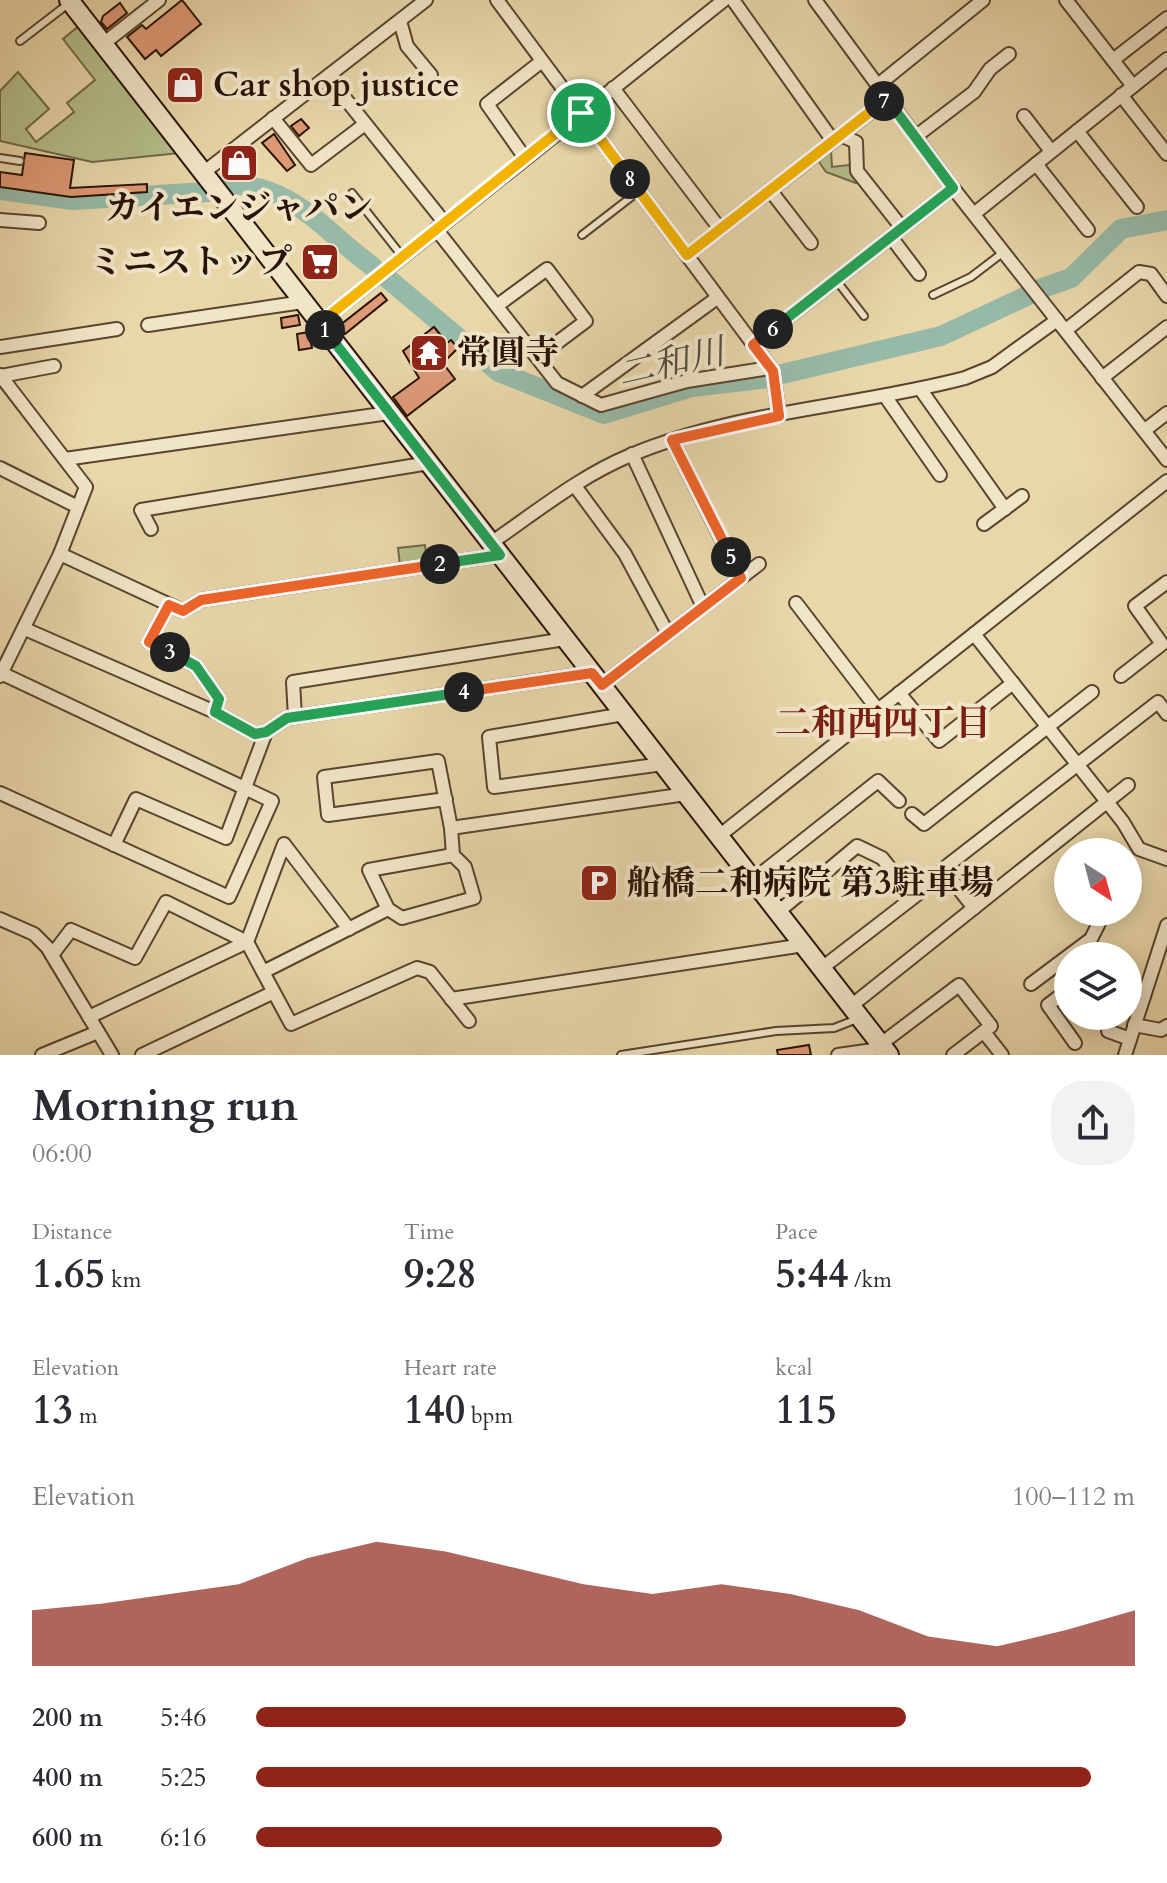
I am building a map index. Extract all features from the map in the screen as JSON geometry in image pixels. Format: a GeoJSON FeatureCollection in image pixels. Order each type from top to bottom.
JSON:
{"type":"FeatureCollection","features":[{"type":"Feature","properties":{"kind":"street"},"geometry":{"type":"LineString","coordinates":[[103,44],[159,0]]}},
{"type":"Feature","properties":{"kind":"street"},"geometry":{"type":"LineString","coordinates":[[203,173],[426,0]]}},
{"type":"Feature","properties":{"kind":"street"},"geometry":{"type":"LineString","coordinates":[[497,0],[753,345],[772,374],[779,416]]}},
{"type":"Feature","properties":{"kind":"street"},"geometry":{"type":"LineString","coordinates":[[320,323],[724,0]]}},
{"type":"Feature","properties":{"kind":"street"},"geometry":{"type":"LineString","coordinates":[[733,0],[837,138],[856,142],[857,171],[902,228]]}},
{"type":"Feature","properties":{"kind":"street"},"geometry":{"type":"LineString","coordinates":[[815,0],[953,188],[1167,460]]}},
{"type":"Feature","properties":{"kind":"street"},"geometry":{"type":"LineString","coordinates":[[878,85],[983,0]]}},
{"type":"Feature","properties":{"kind":"street"},"geometry":{"type":"LineString","coordinates":[[1084,0],[1070,4],[1133,86]]}},
{"type":"Feature","properties":{"kind":"street"},"geometry":{"type":"LineString","coordinates":[[70,1],[885,1050]]}},
{"type":"Feature","properties":{"kind":"street"},"geometry":{"type":"LineString","coordinates":[[1113,60],[1167,18]]}},
{"type":"Feature","properties":{"kind":"street"},"geometry":{"type":"LineString","coordinates":[[400,21],[407,46],[431,75]]}},
{"type":"Feature","properties":{"kind":"street"},"geometry":{"type":"LineString","coordinates":[[915,137],[974,92],[990,69],[1009,54]]}},
{"type":"Feature","properties":{"kind":"street"},"geometry":{"type":"LineString","coordinates":[[975,213],[1167,59]]}},
{"type":"Feature","properties":{"kind":"street"},"geometry":{"type":"LineString","coordinates":[[525,158],[487,104],[542,61]]}},
{"type":"Feature","properties":{"kind":"street"},"geometry":{"type":"LineString","coordinates":[[328,77],[557,383],[601,405],[687,381],[772,374]]}},
{"type":"Feature","properties":{"kind":"street"},"geometry":{"type":"LineString","coordinates":[[613,88],[720,229]]}},
{"type":"Feature","properties":{"kind":"street"},"geometry":{"type":"LineString","coordinates":[[1121,95],[1167,154]]}},
{"type":"Feature","properties":{"kind":"street"},"geometry":{"type":"LineString","coordinates":[[687,255],[887,99]]}},
{"type":"Feature","properties":{"kind":"street"},"geometry":{"type":"LineString","coordinates":[[1024,116],[1051,151]]}},
{"type":"Feature","properties":{"kind":"street"},"geometry":{"type":"LineString","coordinates":[[273,118],[311,165],[365,124]]}},
{"type":"Feature","properties":{"kind":"street"},"geometry":{"type":"LineString","coordinates":[[1077,131],[1137,207]]}},
{"type":"Feature","properties":{"kind":"street"},"geometry":{"type":"LineString","coordinates":[[1036,164],[1088,230]]}},
{"type":"Feature","properties":{"kind":"street"},"geometry":{"type":"LineString","coordinates":[[753,345],[953,188]]}},
{"type":"Feature","properties":{"kind":"street"},"geometry":{"type":"LineString","coordinates":[[770,190],[811,243]]}},
{"type":"Feature","properties":{"kind":"street"},"geometry":{"type":"LineString","coordinates":[[0,220],[39,223]]}},
{"type":"Feature","properties":{"kind":"street"},"geometry":{"type":"LineString","coordinates":[[891,237],[919,274]]}},
{"type":"Feature","properties":{"kind":"street"},"geometry":{"type":"LineString","coordinates":[[498,305],[547,269],[586,321],[538,357]]}},
{"type":"Feature","properties":{"kind":"street"},"geometry":{"type":"LineString","coordinates":[[60,554],[183,611],[201,600],[495,549],[575,486],[632,454],[672,440],[779,416],[921,390],[992,367],[1062,325],[1134,274],[1151,274],[1167,296]]}},
{"type":"Feature","properties":{"kind":"street"},"geometry":{"type":"LineString","coordinates":[[582,396],[717,298]]}},
{"type":"Feature","properties":{"kind":"street"},"geometry":{"type":"LineString","coordinates":[[148,325],[303,302]]}},
{"type":"Feature","properties":{"kind":"street"},"geometry":{"type":"LineString","coordinates":[[1102,378],[1167,327]]}},
{"type":"Feature","properties":{"kind":"street"},"geometry":{"type":"LineString","coordinates":[[0,347],[117,329]]}},
{"type":"Feature","properties":{"kind":"street"},"geometry":{"type":"LineString","coordinates":[[0,793],[229,897],[272,801],[1,675],[60,554],[86,487],[0,376],[54,366]]}},
{"type":"Feature","properties":{"kind":"street"},"geometry":{"type":"LineString","coordinates":[[921,390],[1005,509]]}},
{"type":"Feature","properties":{"kind":"street"},"geometry":{"type":"LineString","coordinates":[[885,396],[940,475]]}},
{"type":"Feature","properties":{"kind":"street"},"geometry":{"type":"LineString","coordinates":[[65,459],[389,413]]}},
{"type":"Feature","properties":{"kind":"street"},"geometry":{"type":"LineString","coordinates":[[1145,430],[1167,413]]}},
{"type":"Feature","properties":{"kind":"street"},"geometry":{"type":"LineString","coordinates":[[672,440],[741,578]]}},
{"type":"Feature","properties":{"kind":"street"},"geometry":{"type":"LineString","coordinates":[[632,454],[703,607]]}},
{"type":"Feature","properties":{"kind":"street"},"geometry":{"type":"LineString","coordinates":[[151,529],[141,510],[429,463]]}},
{"type":"Feature","properties":{"kind":"street"},"geometry":{"type":"LineString","coordinates":[[0,468],[78,507]]}},
{"type":"Feature","properties":{"kind":"street"},"geometry":{"type":"LineString","coordinates":[[719,836],[1167,481]]}},
{"type":"Feature","properties":{"kind":"street"},"geometry":{"type":"LineString","coordinates":[[575,486],[625,554],[668,634]]}},
{"type":"Feature","properties":{"kind":"street"},"geometry":{"type":"LineString","coordinates":[[984,524],[1022,496]]}},
{"type":"Feature","properties":{"kind":"street"},"geometry":{"type":"LineString","coordinates":[[25,629],[215,712],[255,734],[266,732],[277,723],[295,717],[597,679],[668,634],[759,564]]}},
{"type":"Feature","properties":{"kind":"street"},"geometry":{"type":"LineString","coordinates":[[1121,676],[1162,644],[1135,606],[1167,582]]}},
{"type":"Feature","properties":{"kind":"street"},"geometry":{"type":"LineString","coordinates":[[796,603],[878,710]]}},
{"type":"Feature","properties":{"kind":"street"},"geometry":{"type":"LineString","coordinates":[[169,605],[149,642],[196,666],[219,699],[215,712]]}},
{"type":"Feature","properties":{"kind":"street"},"geometry":{"type":"LineString","coordinates":[[974,634],[1107,802],[1139,849],[1167,859]]}},
{"type":"Feature","properties":{"kind":"street"},"geometry":{"type":"LineString","coordinates":[[295,717],[293,682],[565,639]]}},
{"type":"Feature","properties":{"kind":"street"},"geometry":{"type":"LineString","coordinates":[[899,693],[939,741],[1013,683]]}},
{"type":"Feature","properties":{"kind":"street"},"geometry":{"type":"LineString","coordinates":[[912,814],[924,824],[1092,692]]}},
{"type":"Feature","properties":{"kind":"street"},"geometry":{"type":"LineString","coordinates":[[974,908],[943,869],[1158,702],[1167,714]]}},
{"type":"Feature","properties":{"kind":"street"},"geometry":{"type":"LineString","coordinates":[[624,714],[489,737],[494,787],[663,764]]}},
{"type":"Feature","properties":{"kind":"street"},"geometry":{"type":"LineString","coordinates":[[114,845],[136,799],[226,838],[266,732]]}},
{"type":"Feature","properties":{"kind":"street"},"geometry":{"type":"LineString","coordinates":[[446,799],[328,815],[324,777],[438,761],[446,799],[451,828],[453,855],[465,867],[474,898],[402,918],[388,909],[369,870],[453,855]]}},
{"type":"Feature","properties":{"kind":"street"},"geometry":{"type":"LineString","coordinates":[[753,880],[878,781],[899,801]]}},
{"type":"Feature","properties":{"kind":"street"},"geometry":{"type":"LineString","coordinates":[[855,1011],[974,908],[1128,785]]}},
{"type":"Feature","properties":{"kind":"street"},"geometry":{"type":"LineString","coordinates":[[451,828],[686,794]]}},
{"type":"Feature","properties":{"kind":"street"},"geometry":{"type":"LineString","coordinates":[[89,1017],[247,942],[284,844],[349,929]]}},
{"type":"Feature","properties":{"kind":"street"},"geometry":{"type":"LineString","coordinates":[[778,912],[857,846],[882,858],[894,873]]}},
{"type":"Feature","properties":{"kind":"street"},"geometry":{"type":"LineString","coordinates":[[822,968],[923,890]]}},
{"type":"Feature","properties":{"kind":"street"},"geometry":{"type":"LineString","coordinates":[[52,955],[71,930],[135,958],[166,902],[247,942],[287,1021],[296,1025],[417,968],[430,972],[469,1021]]}},
{"type":"Feature","properties":{"kind":"street"},"geometry":{"type":"LineString","coordinates":[[263,972],[388,909]]}},
{"type":"Feature","properties":{"kind":"street"},"geometry":{"type":"LineString","coordinates":[[0,919],[40,938],[112,1055]]}},
{"type":"Feature","properties":{"kind":"street"},"geometry":{"type":"LineString","coordinates":[[1142,1002],[1167,925]]}},
{"type":"Feature","properties":{"kind":"street"},"geometry":{"type":"LineString","coordinates":[[451,999],[804,945]]}},
{"type":"Feature","properties":{"kind":"street"},"geometry":{"type":"LineString","coordinates":[[1031,984],[1054,967]]}},
{"type":"Feature","properties":{"kind":"street"},"geometry":{"type":"LineString","coordinates":[[838,1055],[885,1050],[959,985],[991,1026],[953,1055]]}},
{"type":"Feature","properties":{"kind":"street"},"geometry":{"type":"LineString","coordinates":[[142,1055],[272,993]]}},
{"type":"Feature","properties":{"kind":"street"},"geometry":{"type":"LineString","coordinates":[[1142,1027],[1165,1032]]}},
{"type":"Feature","properties":{"kind":"street"},"geometry":{"type":"LineString","coordinates":[[1066,1030],[1075,1043]]}},
{"type":"Feature","properties":{"kind":"street"},"geometry":{"type":"LineString","coordinates":[[1125,1055],[1133,1030]]}},
{"type":"Feature","properties":{"kind":"street"},"geometry":{"type":"LineString","coordinates":[[1108,1031],[1130,1039]]}},
{"type":"Feature","properties":{"kind":"street"},"geometry":{"type":"LineString","coordinates":[[42,1055],[98,1032]]}},
{"type":"Feature","properties":{"kind":"street"},"geometry":{"type":"LineString","coordinates":[[984,1032],[1002,1055]]}},
{"type":"Feature","properties":{"kind":"lane"},"geometry":{"type":"LineString","coordinates":[[20,41],[70,1]]}},
{"type":"Feature","properties":{"kind":"lane"},"geometry":{"type":"LineString","coordinates":[[0,158],[20,161]]}},
{"type":"Feature","properties":{"kind":"lane"},"geometry":{"type":"LineString","coordinates":[[582,235],[639,191]]}},
{"type":"Feature","properties":{"kind":"lane"},"geometry":{"type":"LineString","coordinates":[[352,193],[402,256]]}},
{"type":"Feature","properties":{"kind":"lane"},"geometry":{"type":"LineString","coordinates":[[933,295],[971,277],[1005,251]]}},
{"type":"Feature","properties":{"kind":"lane"},"geometry":{"type":"LineString","coordinates":[[836,280],[864,316]]}},
{"type":"Feature","properties":{"kind":"lane"},"geometry":{"type":"LineString","coordinates":[[621,1055],[776,1031],[834,1028],[855,1011]]}},
{"type":"Feature","properties":{"kind":"green space"},"geometry":{"type":"Polygon","coordinates":[[[80,25],[180,153],[92,162],[0,141],[0,91],[18,72],[49,109],[26,129],[36,142],[74,112],[67,103],[95,80],[63,39],[80,25]]]}},
{"type":"Feature","properties":{"kind":"green space"},"geometry":{"type":"Polygon","coordinates":[[[831,149],[832,167],[849,165],[860,180],[856,183],[826,172],[817,159],[831,149]]]}},
{"type":"Feature","properties":{"kind":"green space"},"geometry":{"type":"Polygon","coordinates":[[[425,545],[427,562],[400,565],[398,548],[425,545]]]}},
{"type":"Feature","properties":{"kind":"building"},"geometry":{"type":"Polygon","coordinates":[[[182,0],[201,24],[161,56],[156,50],[145,59],[127,37],[142,25],[146,29],[182,0]]]}},
{"type":"Feature","properties":{"kind":"building"},"geometry":{"type":"Polygon","coordinates":[[[120,3],[127,13],[107,29],[101,22],[103,16],[120,3]]]}},
{"type":"Feature","properties":{"kind":"building"},"geometry":{"type":"Polygon","coordinates":[[[301,119],[309,128],[299,136],[291,126],[301,119]]]}},
{"type":"Feature","properties":{"kind":"building"},"geometry":{"type":"Polygon","coordinates":[[[274,134],[295,165],[287,171],[262,143],[274,134]]]}},
{"type":"Feature","properties":{"kind":"building"},"geometry":{"type":"Polygon","coordinates":[[[25,153],[74,160],[70,188],[147,184],[147,192],[71,197],[0,187],[0,172],[22,175],[25,153]]]}},
{"type":"Feature","properties":{"kind":"building"},"geometry":{"type":"Polygon","coordinates":[[[319,245],[336,267],[321,278],[304,256],[319,245]]]}},
{"type":"Feature","properties":{"kind":"building"},"geometry":{"type":"Polygon","coordinates":[[[381,293],[387,300],[345,334],[339,326],[381,293]]]}},
{"type":"Feature","properties":{"kind":"building"},"geometry":{"type":"Polygon","coordinates":[[[298,315],[300,325],[282,328],[281,318],[298,315]]]}},
{"type":"Feature","properties":{"kind":"building"},"geometry":{"type":"Polygon","coordinates":[[[434,327],[447,343],[451,340],[458,348],[443,363],[455,379],[407,416],[393,397],[419,378],[403,351],[434,327]]]}},
{"type":"Feature","properties":{"kind":"building"},"geometry":{"type":"Polygon","coordinates":[[[309,332],[312,348],[299,350],[297,334],[309,332]]]}},
{"type":"Feature","properties":{"kind":"building"},"geometry":{"type":"Polygon","coordinates":[[[809,1045],[811,1055],[778,1055],[777,1050],[809,1045]]]}},
{"type":"Feature","properties":{"kind":"waterway","name":"二和川"},"geometry":{"type":"LineString","coordinates":[[224,185],[248,186],[288,200],[372,266]]}},
{"type":"Feature","properties":{"kind":"waterway","name":"二和川"},"geometry":{"type":"LineString","coordinates":[[0,190],[72,200],[208,192]]}},
{"type":"Feature","properties":{"kind":"waterway","name":"二和川"},"geometry":{"type":"LineString","coordinates":[[1040,289],[1071,278],[1121,229],[1167,220]]}},
{"type":"Feature","properties":{"kind":"waterway","name":"二和川"},"geometry":{"type":"LineString","coordinates":[[387,278],[499,372],[604,414],[692,387],[771,378]]}},
{"type":"Feature","properties":{"kind":"waterway","name":"二和川"},"geometry":{"type":"LineString","coordinates":[[778,375],[941,336],[1033,293]]}},
{"type":"Feature","properties":{"kind":"place","name":"Car shop justice"},"geometry":{"type":"Point","coordinates":[185,85]}},
{"type":"Feature","properties":{"kind":"place","name":"カイエンジャパン"},"geometry":{"type":"Point","coordinates":[239,163]}},
{"type":"Feature","properties":{"kind":"place","name":"ミニストップ"},"geometry":{"type":"Point","coordinates":[320,262]}},
{"type":"Feature","properties":{"kind":"place","name":"常圓寺"},"geometry":{"type":"Point","coordinates":[429,353]}},
{"type":"Feature","properties":{"kind":"place","name":"船橋二和病院 第3駐車場"},"geometry":{"type":"Point","coordinates":[599,883]}},
{"type":"Feature","properties":{"kind":"district","name":"二和西四丁目"},"geometry":{"type":"Point","coordinates":[883,723]}},
{"type":"Feature","properties":{"kind":"route"},"geometry":{"type":"LineString","coordinates":[[887,99],[953,188],[753,345],[773,371],[779,416],[715,427],[672,440],[741,578],[602,685],[592,673],[287,718],[260,734],[215,712],[219,699],[196,666],[149,642],[169,605],[183,611],[201,600],[500,555],[320,323],[581,113],[687,255],[887,99]]}}]}
